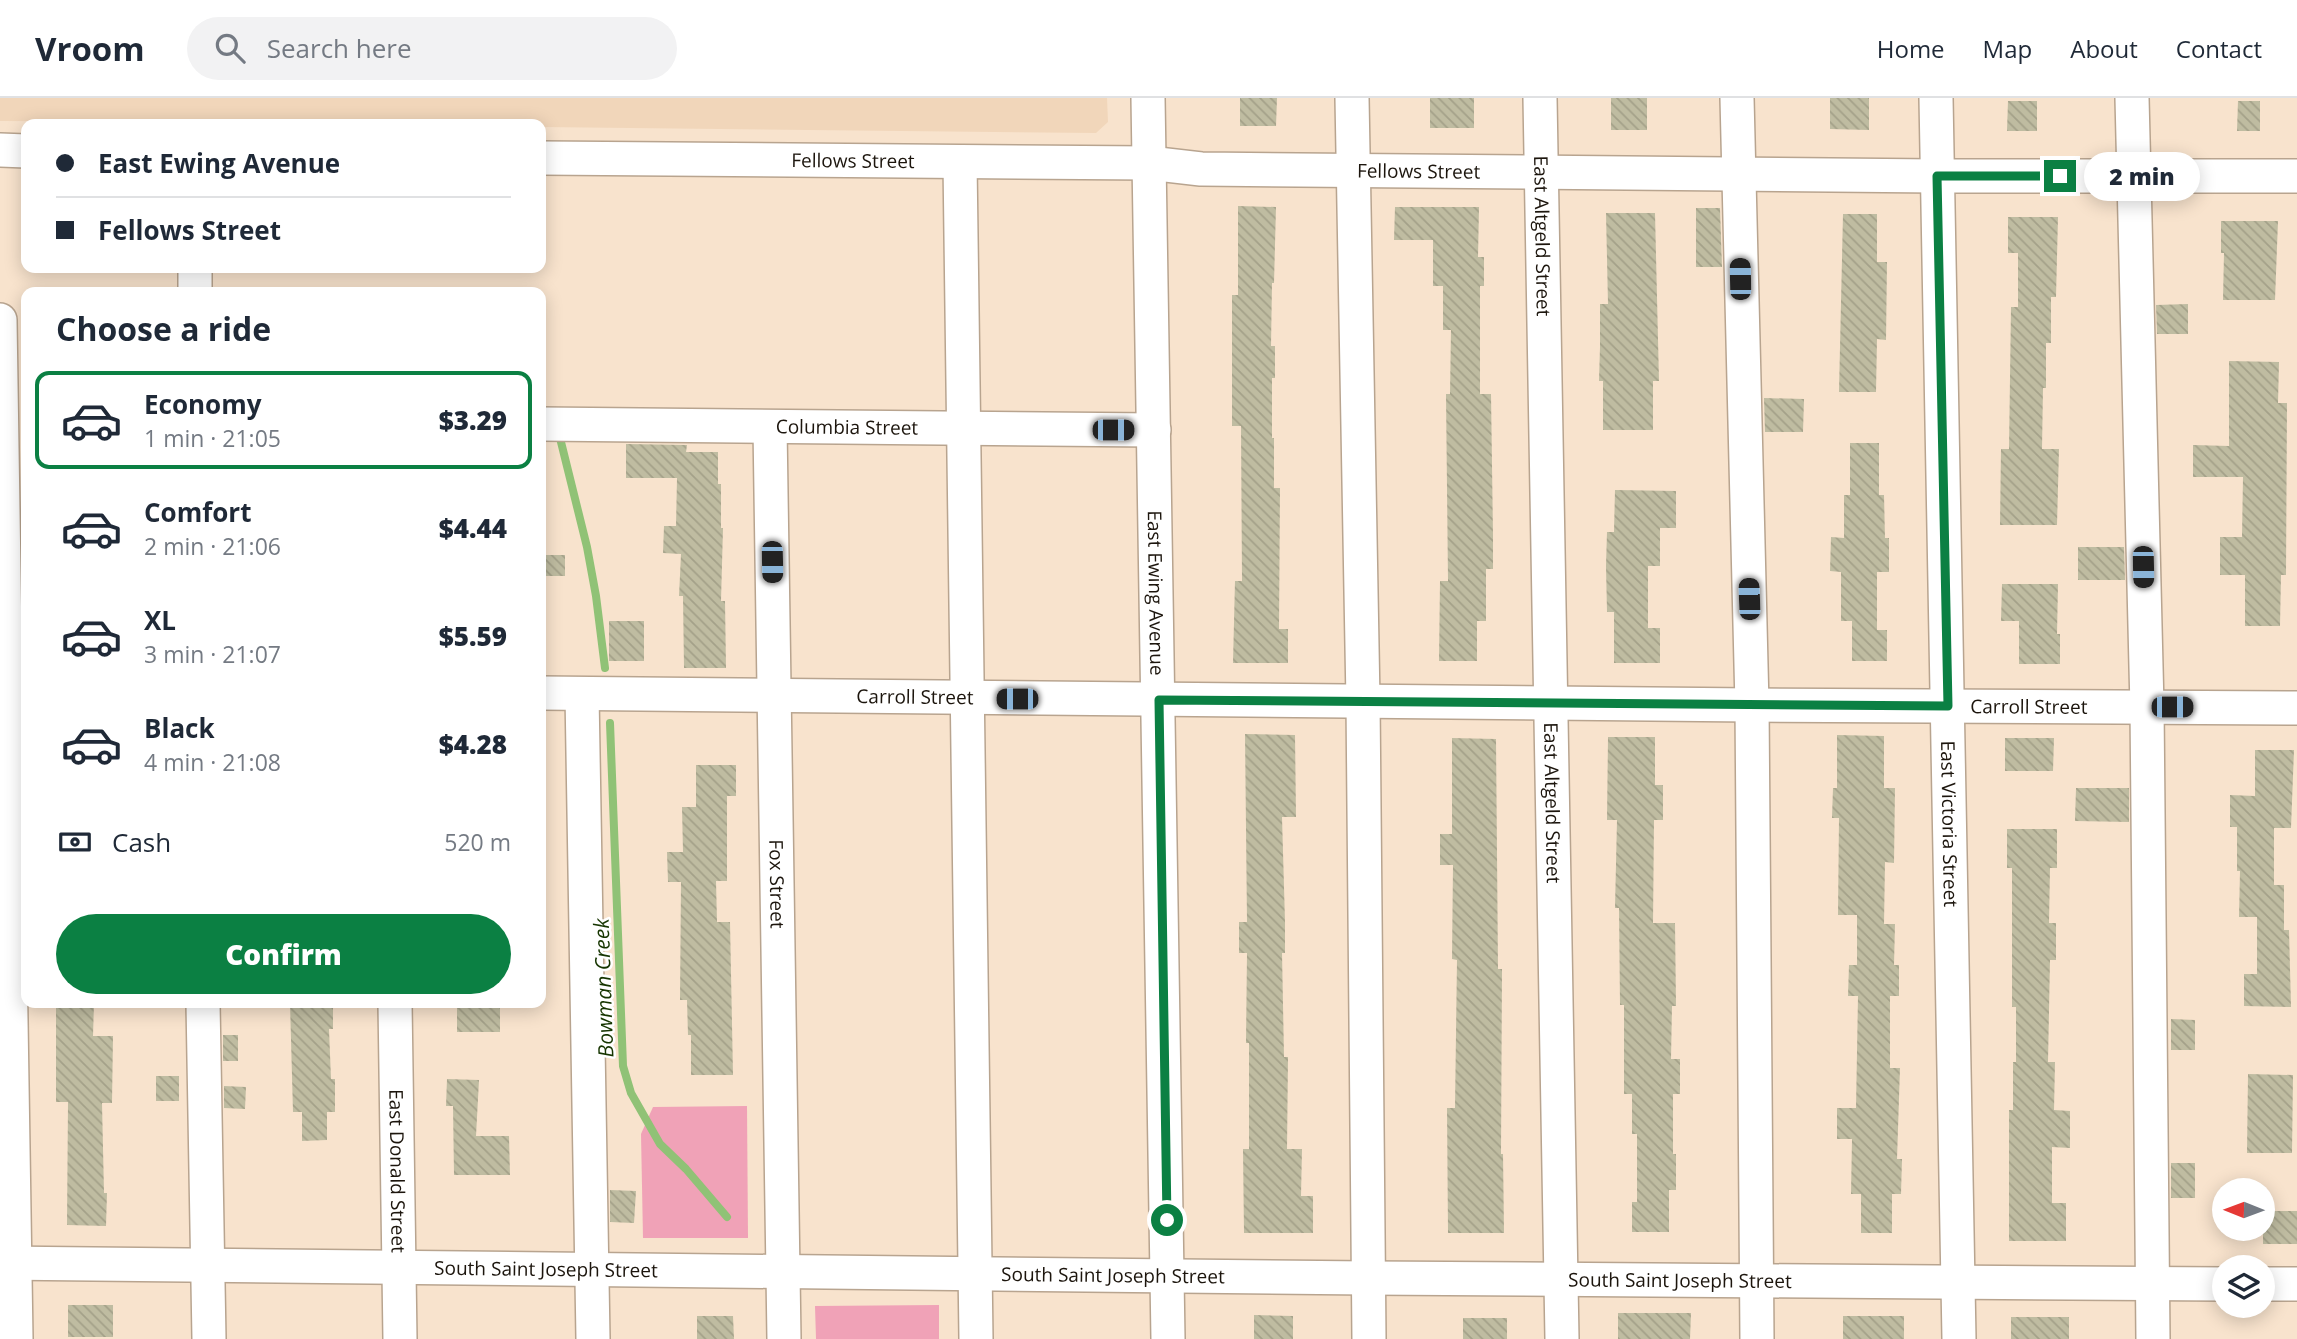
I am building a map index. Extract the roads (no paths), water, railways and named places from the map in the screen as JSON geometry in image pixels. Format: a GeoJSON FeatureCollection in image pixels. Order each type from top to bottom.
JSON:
{"type":"FeatureCollection","features":[{"type":"Feature","properties":{"kind":"street","name":"East Ewing Avenue"},"geometry":{"type":"LineString","coordinates":[[1148,98],[1168,1339]]}},
{"type":"Feature","properties":{"kind":"street"},"geometry":{"type":"LineString","coordinates":[[1352,98],[1363,701],[1369,1339]]}},
{"type":"Feature","properties":{"kind":"street","name":"East Altgeld Street"},"geometry":{"type":"LineString","coordinates":[[1540,98],[1562,1339]]}},
{"type":"Feature","properties":{"kind":"street"},"geometry":{"type":"LineString","coordinates":[[1737,98],[1752,705],[1757,1339]]}},
{"type":"Feature","properties":{"kind":"street","name":"East Victoria Street"},"geometry":{"type":"LineString","coordinates":[[1936,98],[1959,1339]]}},
{"type":"Feature","properties":{"kind":"street"},"geometry":{"type":"LineString","coordinates":[[2132,98],[2147,706],[2153,1339]]}},
{"type":"Feature","properties":{"kind":"street"},"geometry":{"type":"LineString","coordinates":[[0,150],[21,151]]}},
{"type":"Feature","properties":{"kind":"street","name":"Fellows Street"},"geometry":{"type":"LineString","coordinates":[[546,158],[1149,163],[1200,169],[1542,170],[1937,176],[2297,176]]}},
{"type":"Feature","properties":{"kind":"street"},"geometry":{"type":"LineString","coordinates":[[960,162],[976,1339]]}},
{"type":"Feature","properties":{"kind":"street"},"geometry":{"type":"LineString","coordinates":[[0,320],[9,421],[11,688],[7,1263],[16,1339]]}},
{"type":"Feature","properties":{"kind":"street","name":"Columbia Street"},"geometry":{"type":"LineString","coordinates":[[546,425],[1154,430]]}},
{"type":"Feature","properties":{"kind":"street","name":"Fox Street"},"geometry":{"type":"LineString","coordinates":[[770,427],[784,1339]]}},
{"type":"Feature","properties":{"kind":"street","name":"Carroll Street"},"geometry":{"type":"LineString","coordinates":[[546,693],[2297,708]]}},
{"type":"Feature","properties":{"kind":"street"},"geometry":{"type":"LineString","coordinates":[[582,694],[593,1339]]}},
{"type":"Feature","properties":{"kind":"street"},"geometry":{"type":"LineString","coordinates":[[203,1008],[209,1339]]}},
{"type":"Feature","properties":{"kind":"street","name":"East Donald Street"},"geometry":{"type":"LineString","coordinates":[[395,1008],[400,1339]]}},
{"type":"Feature","properties":{"kind":"street","name":"South Saint Joseph Street"},"geometry":{"type":"LineString","coordinates":[[7,1263],[1368,1279],[2212,1284]]}},
{"type":"Feature","properties":{"kind":"street"},"geometry":{"type":"LineString","coordinates":[[2275,1284],[2297,1284]]}},
{"type":"Feature","properties":{"kind":"waterway","name":"Bowman Creek"},"geometry":{"type":"LineString","coordinates":[[560,438],[587,547],[605,668]]}},
{"type":"Feature","properties":{"kind":"waterway","name":"Bowman Creek"},"geometry":{"type":"LineString","coordinates":[[610,723],[623,1066],[631,1093],[660,1144],[686,1169],[727,1217]]}}]}
